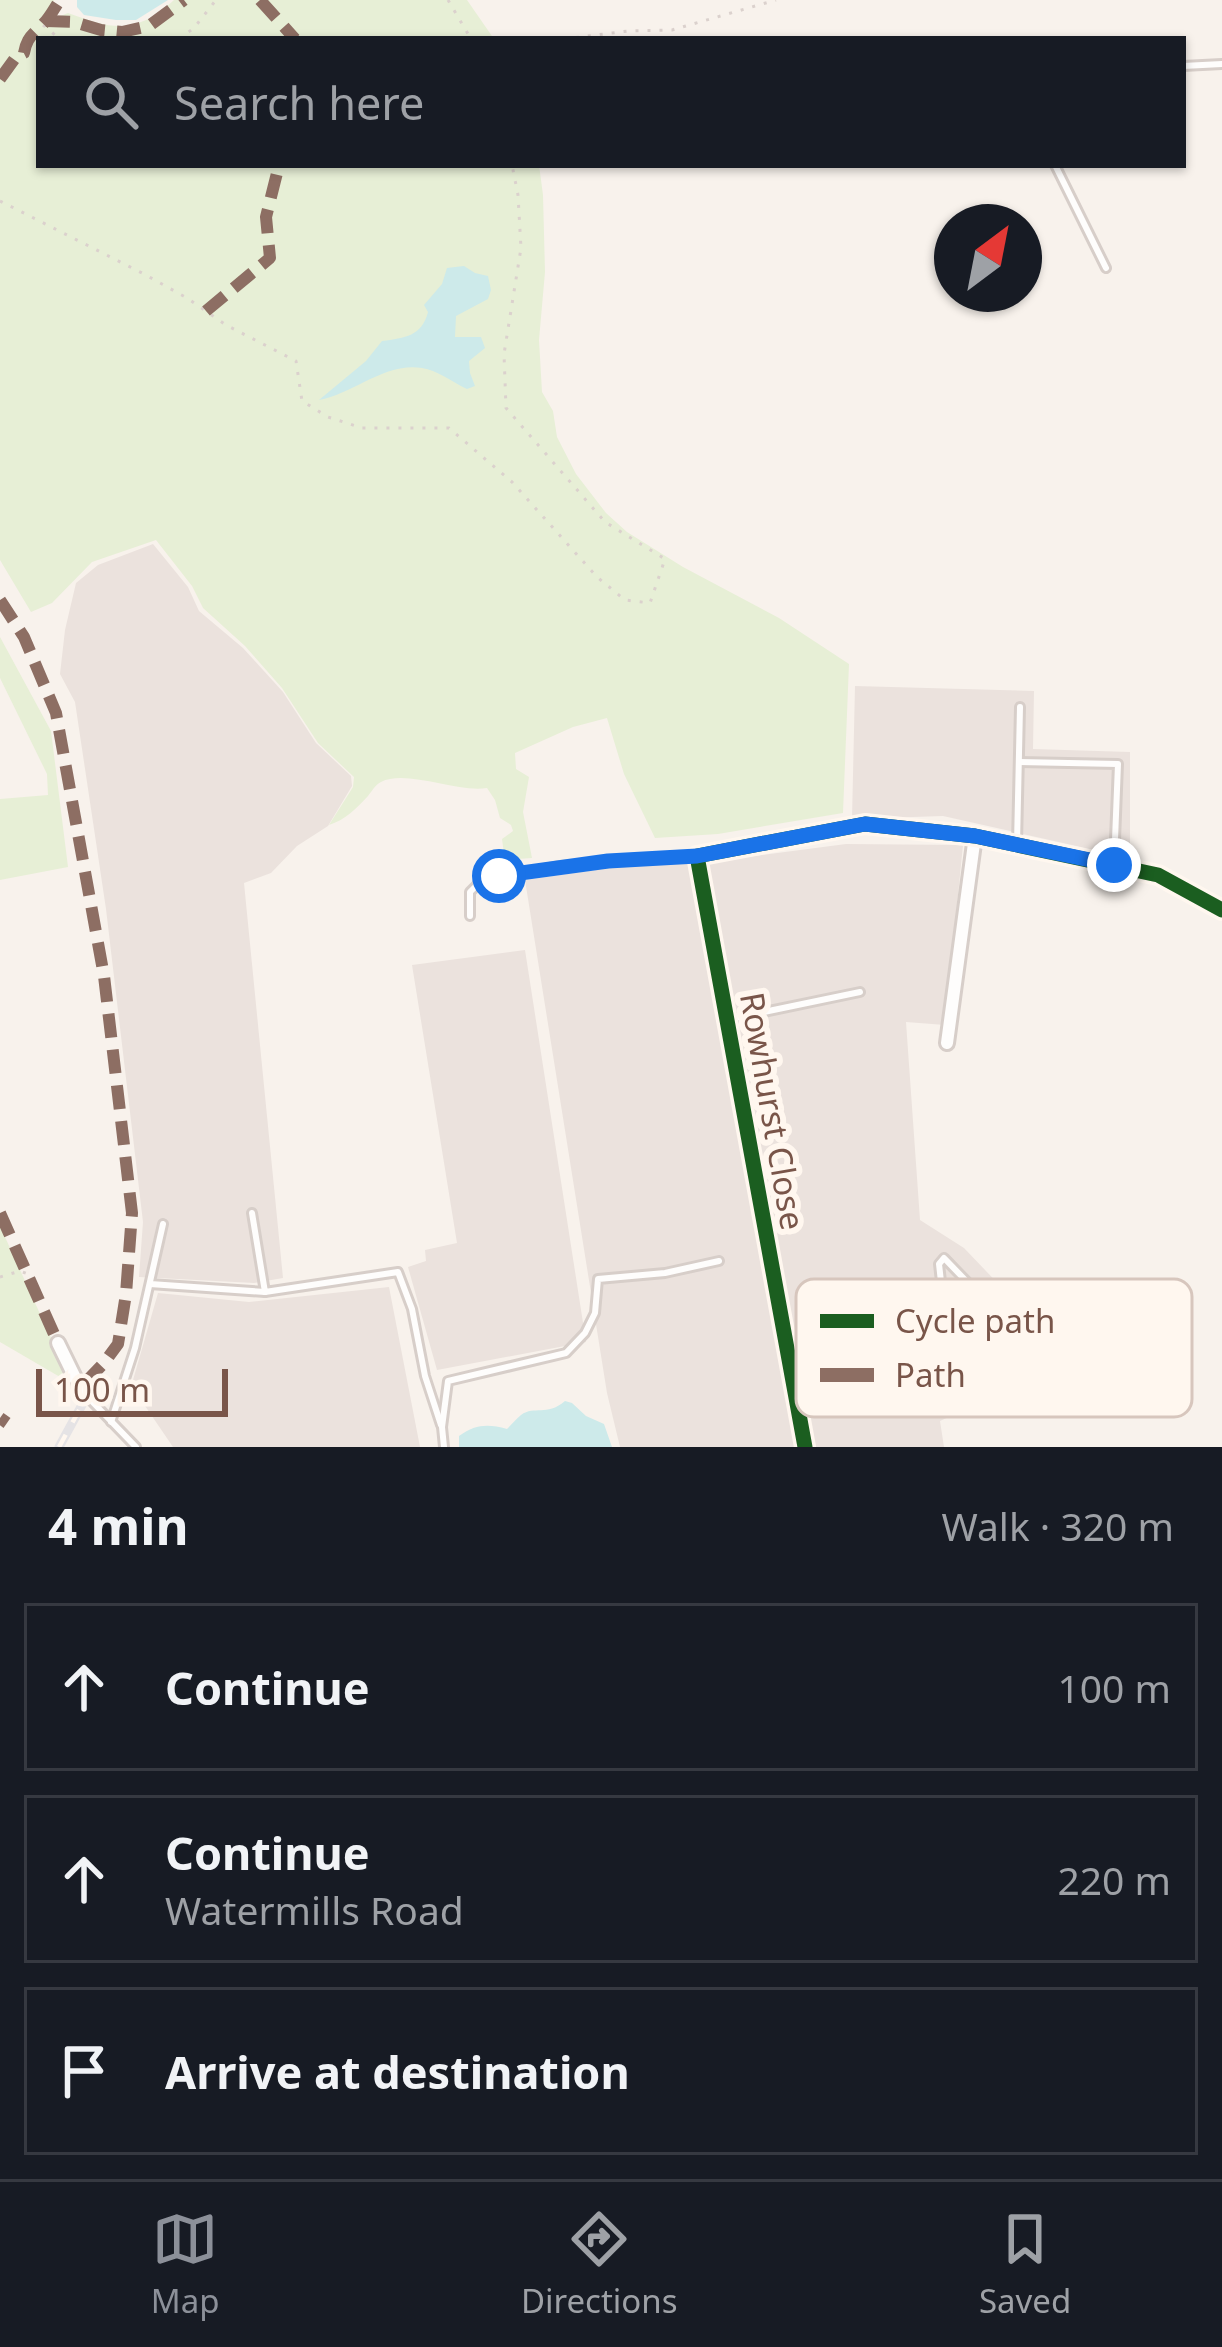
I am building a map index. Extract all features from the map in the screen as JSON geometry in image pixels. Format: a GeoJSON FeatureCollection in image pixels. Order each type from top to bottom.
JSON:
{"type":"FeatureCollection","features":[{"type":"Feature","properties":{"kind":"street"},"geometry":{"type":"LineString","coordinates":[[697,856],[865,824],[975,836],[1158,875],[1222,910]]}},
{"type":"Feature","properties":{"kind":"street"},"geometry":{"type":"LineString","coordinates":[[947,1043],[975,836]]}},
{"type":"Feature","properties":{"kind":"street","name":"Rowhurst Close"},"geometry":{"type":"LineString","coordinates":[[697,856],[796,1402]]}},
{"type":"Feature","properties":{"kind":"street"},"geometry":{"type":"LineString","coordinates":[[58,1342],[80,1388]]}},
{"type":"Feature","properties":{"kind":"street","name":"Rowhurst Close"},"geometry":{"type":"LineString","coordinates":[[799,1417],[805,1447]]}},
{"type":"Feature","properties":{"kind":"lane"},"geometry":{"type":"LineString","coordinates":[[1186,66],[1222,64]]}},
{"type":"Feature","properties":{"kind":"lane"},"geometry":{"type":"LineString","coordinates":[[1056,168],[1106,268]]}},
{"type":"Feature","properties":{"kind":"lane"},"geometry":{"type":"LineString","coordinates":[[1017,844],[1020,706]]}},
{"type":"Feature","properties":{"kind":"lane"},"geometry":{"type":"LineString","coordinates":[[1019,762],[1118,764],[1114,865]]}},
{"type":"Feature","properties":{"kind":"lane"},"geometry":{"type":"LineString","coordinates":[[470,916],[470,892],[489,878],[592,862],[697,856]]}},
{"type":"Feature","properties":{"kind":"lane"},"geometry":{"type":"LineString","coordinates":[[726,1019],[860,992]]}},
{"type":"Feature","properties":{"kind":"lane"},"geometry":{"type":"LineString","coordinates":[[252,1213],[266,1292]]}},
{"type":"Feature","properties":{"kind":"lane"},"geometry":{"type":"LineString","coordinates":[[111,1422],[135,1348],[163,1224]]}},
{"type":"Feature","properties":{"kind":"lane"},"geometry":{"type":"LineString","coordinates":[[941,1279],[939,1264],[944,1258],[964,1279]]}},
{"type":"Feature","properties":{"kind":"lane"},"geometry":{"type":"LineString","coordinates":[[442,1427],[448,1381],[566,1353],[586,1333],[595,1313],[598,1279],[719,1262]]}},
{"type":"Feature","properties":{"kind":"lane"},"geometry":{"type":"LineString","coordinates":[[150,1284],[266,1292],[398,1272],[412,1309],[444,1447]]}},
{"type":"Feature","properties":{"kind":"lane"},"geometry":{"type":"LineString","coordinates":[[787,1358],[796,1357]]}},
{"type":"Feature","properties":{"kind":"lane"},"geometry":{"type":"LineString","coordinates":[[80,1388],[136,1447]]}},
{"type":"Feature","properties":{"kind":"path"},"geometry":{"type":"LineString","coordinates":[[183,36],[216,0]]}},
{"type":"Feature","properties":{"kind":"path"},"geometry":{"type":"LineString","coordinates":[[448,0],[469,36]]}},
{"type":"Feature","properties":{"kind":"path"},"geometry":{"type":"LineString","coordinates":[[588,36],[672,30],[776,0]]}},
{"type":"Feature","properties":{"kind":"path"},"geometry":{"type":"LineString","coordinates":[[43,25],[56,36]]}},
{"type":"Feature","properties":{"kind":"path"},"geometry":{"type":"LineString","coordinates":[[0,202],[144,274],[296,361],[302,401],[328,416],[362,428],[449,428],[512,482],[611,589],[625,600],[650,603],[664,559],[605,522],[506,408],[504,354],[521,248],[513,168]]}},
{"type":"Feature","properties":{"kind":"path"},"geometry":{"type":"LineString","coordinates":[[0,1277],[17,1271],[28,1274]]}},
{"type":"Feature","properties":{"kind":"shaded area"},"geometry":{"type":"Polygon","coordinates":[[[153,544],[188,587],[199,611],[243,648],[283,692],[316,743],[351,776],[352,786],[328,826],[297,846],[271,873],[244,883],[283,1278],[254,1283],[139,1277],[143,1222],[106,909],[75,702],[60,674],[76,583],[98,565],[153,544]]]}},
{"type":"Feature","properties":{"kind":"shaded area"},"geometry":{"type":"Polygon","coordinates":[[[855,686],[1034,691],[1033,749],[1130,752],[1130,858],[943,816],[852,819],[855,686]]]}},
{"type":"Feature","properties":{"kind":"shaded area"},"geometry":{"type":"Polygon","coordinates":[[[846,844],[963,845],[945,1025],[906,1022],[920,1220],[964,1248],[994,1279],[796,1279],[796,1417],[949,1417],[940,1421],[944,1447],[620,1447],[607,1393],[525,880],[646,863],[846,844]]]}},
{"type":"Feature","properties":{"kind":"shaded area"},"geometry":{"type":"Polygon","coordinates":[[[525,950],[586,1342],[437,1370],[408,1267],[426,1261],[425,1250],[457,1243],[412,965],[525,950]]]}},
{"type":"Feature","properties":{"kind":"shaded area"},"geometry":{"type":"Polygon","coordinates":[[[389,1287],[420,1447],[173,1447],[141,1400],[133,1380],[158,1293],[249,1302],[389,1287]]]}},
{"type":"Feature","properties":{"kind":"green space"},"geometry":{"type":"Polygon","coordinates":[[[0,0],[54,0],[45,17],[50,20],[68,13],[124,26],[147,19],[174,0],[467,0],[492,36],[36,36],[36,168],[539,168],[545,272],[539,340],[542,392],[553,411],[557,437],[576,474],[627,532],[779,618],[849,664],[843,813],[718,834],[655,838],[624,774],[607,718],[573,727],[515,753],[516,769],[529,777],[523,812],[532,858],[504,854],[502,839],[513,831],[500,818],[487,788],[392,779],[379,783],[350,813],[329,825],[353,787],[354,777],[318,743],[282,688],[245,646],[203,608],[156,540],[92,562],[52,603],[31,612],[0,560],[0,0]]]}},
{"type":"Feature","properties":{"kind":"green space"},"geometry":{"type":"Polygon","coordinates":[[[0,637],[51,731],[68,867],[0,880],[0,799],[48,795],[47,774],[0,678],[0,637]]]}},
{"type":"Feature","properties":{"kind":"green space"},"geometry":{"type":"Polygon","coordinates":[[[0,1226],[72,1384],[0,1342],[0,1226]]]}},
{"type":"Feature","properties":{"kind":"water"},"geometry":{"type":"Polygon","coordinates":[[[77,0],[168,0],[136,20],[116,20],[84,15],[77,0]]]}},
{"type":"Feature","properties":{"kind":"water"},"geometry":{"type":"Polygon","coordinates":[[[464,266],[488,276],[491,290],[488,299],[456,316],[455,337],[481,337],[485,348],[469,361],[475,386],[467,389],[434,371],[408,367],[319,400],[366,361],[382,341],[417,331],[428,312],[424,305],[442,284],[447,268],[464,266]]]}},
{"type":"Feature","properties":{"kind":"water"},"geometry":{"type":"Polygon","coordinates":[[[565,1401],[604,1424],[612,1447],[459,1447],[459,1436],[471,1429],[507,1429],[526,1412],[552,1409],[565,1401]]]}},
{"type":"Feature","properties":{"kind":"railway"},"geometry":{"type":"LineString","coordinates":[[59,1447],[82,1405]]}},
{"type":"Feature","properties":{"kind":"marked path"},"geometry":{"type":"LineString","coordinates":[[0,79],[60,0]]}},
{"type":"Feature","properties":{"kind":"marked path"},"geometry":{"type":"LineString","coordinates":[[46,21],[122,32],[149,26],[184,0]]}},
{"type":"Feature","properties":{"kind":"marked path"},"geometry":{"type":"LineString","coordinates":[[260,0],[292,36]]}},
{"type":"Feature","properties":{"kind":"marked path"},"geometry":{"type":"LineString","coordinates":[[206,311],[270,258],[266,217],[278,168]]}},
{"type":"Feature","properties":{"kind":"marked path"},"geometry":{"type":"LineString","coordinates":[[0,600],[24,637],[56,713],[104,976],[132,1213],[118,1344],[80,1388]]}},
{"type":"Feature","properties":{"kind":"marked path"},"geometry":{"type":"LineString","coordinates":[[0,1213],[58,1343]]}},
{"type":"Feature","properties":{"kind":"marked path"},"geometry":{"type":"LineString","coordinates":[[0,1418],[7,1423]]}},
{"type":"Feature","properties":{"kind":"cycle path"},"geometry":{"type":"LineString","coordinates":[[796,1398],[697,856],[865,824],[975,836],[1158,875],[1222,910]]}},
{"type":"Feature","properties":{"kind":"cycle path"},"geometry":{"type":"LineString","coordinates":[[800,1417],[805,1447]]}},
{"type":"Feature","properties":{"kind":"route"},"geometry":{"type":"LineString","coordinates":[[499,876],[608,861],[697,856],[865,824],[975,836],[1114,865]]}}]}
